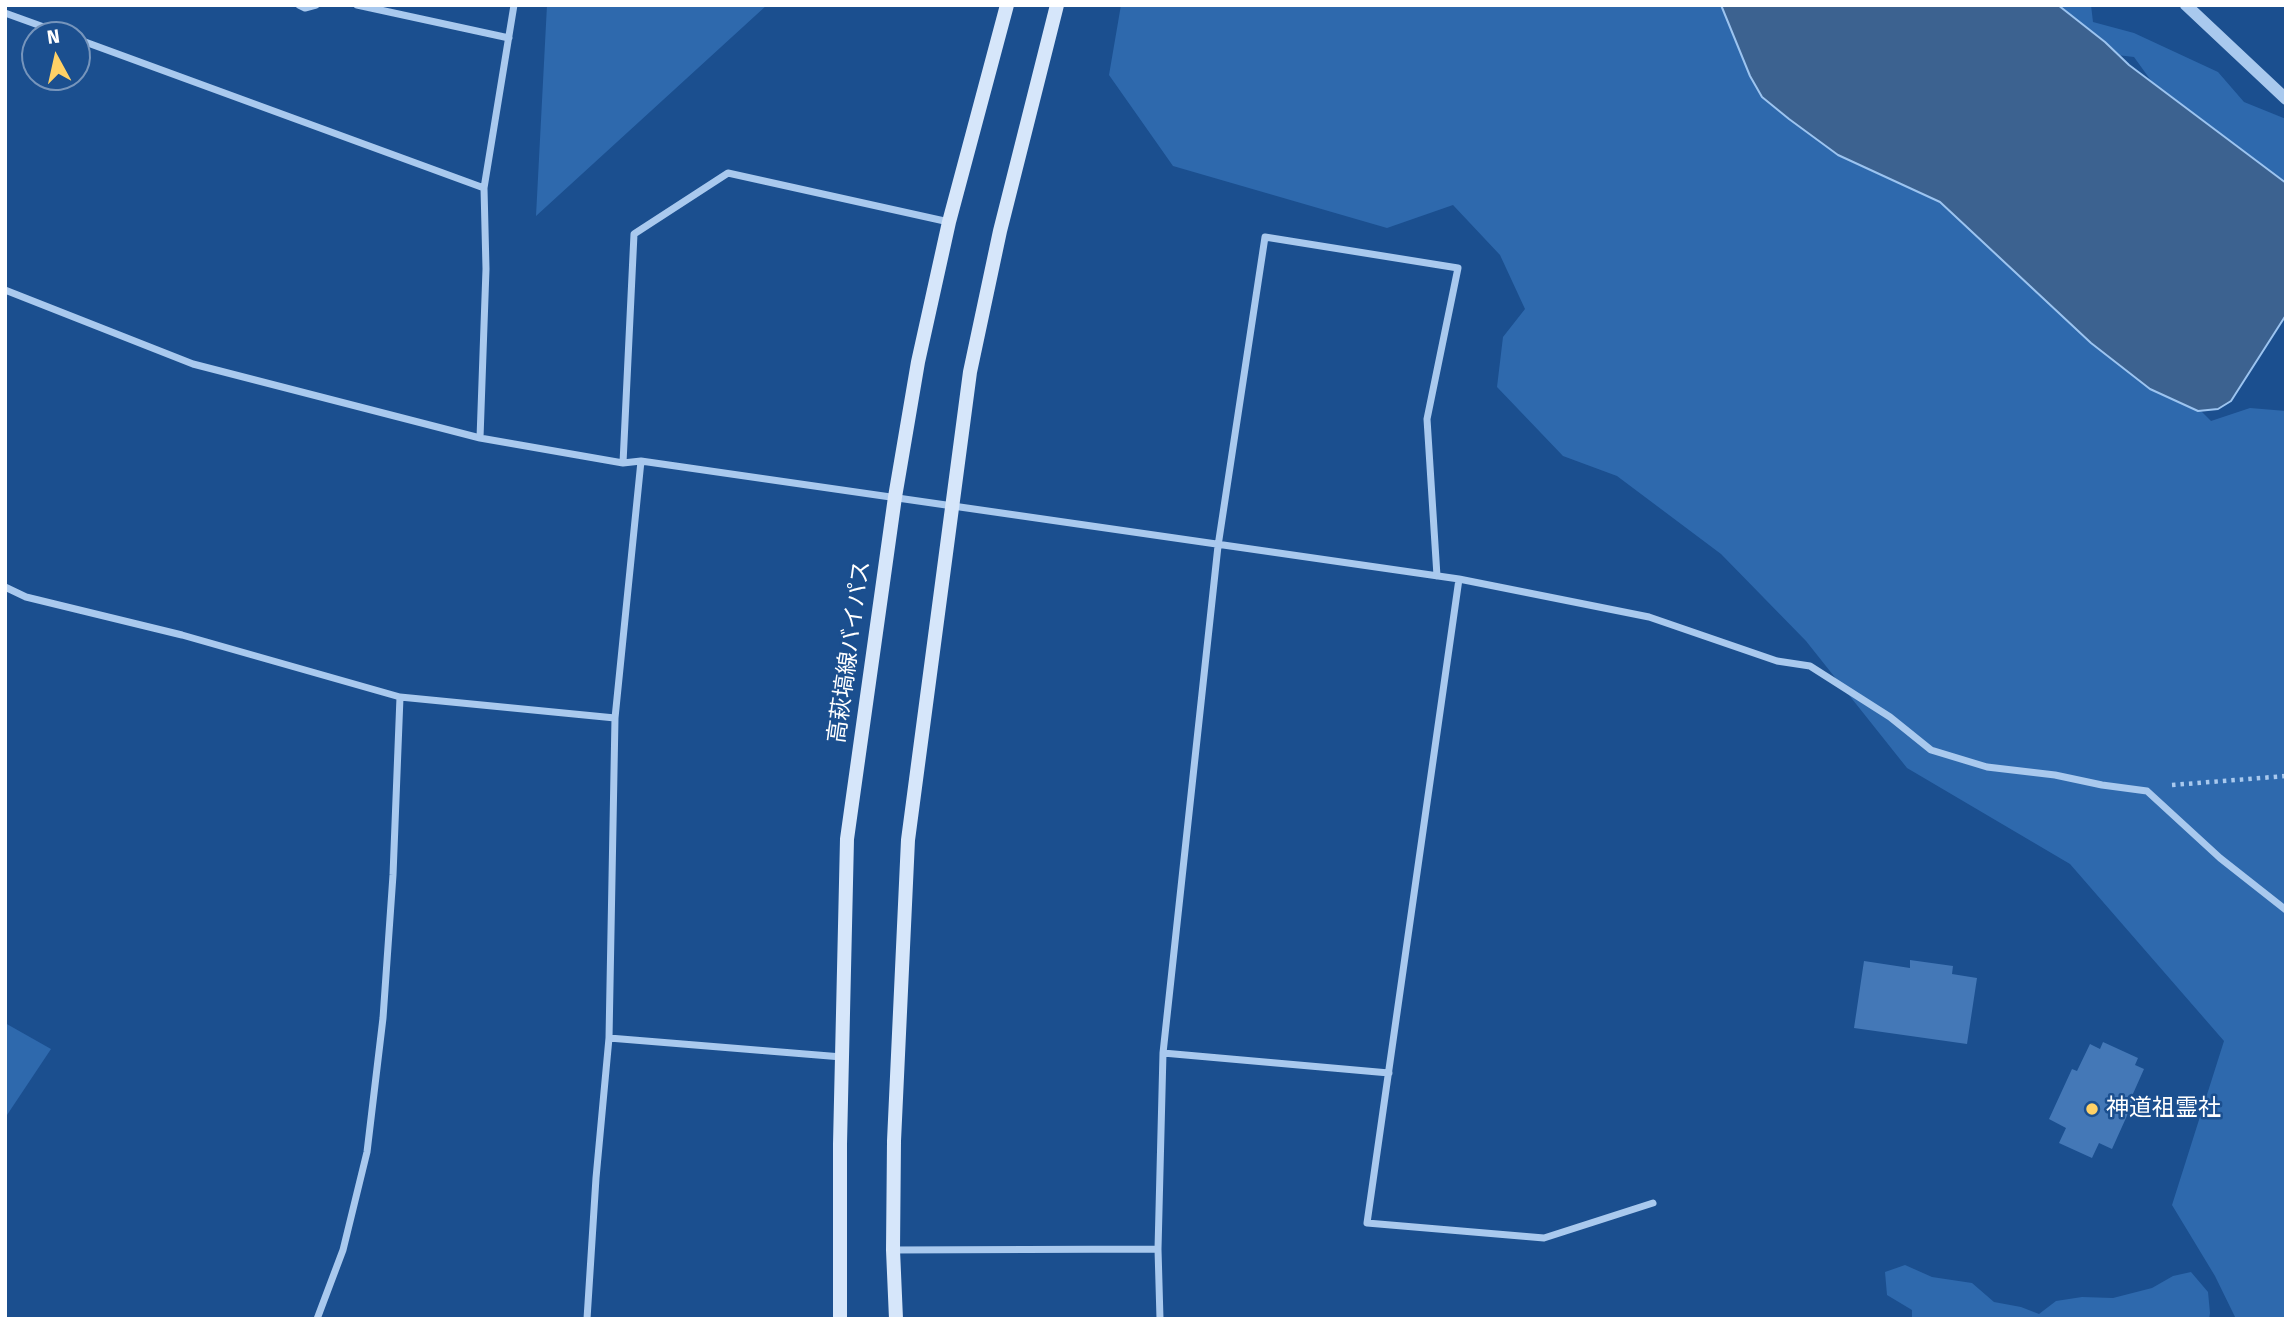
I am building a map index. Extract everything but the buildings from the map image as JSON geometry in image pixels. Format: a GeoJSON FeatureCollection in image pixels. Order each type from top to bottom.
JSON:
{"type":"FeatureCollection","features":[{"type":"Feature","properties":{"kind":"main road","name":"高萩塙線バイパス"},"geometry":{"type":"LineString","coordinates":[[840,1319],[847,839],[895,497],[918,362],[949,222],[1007,5]]}},
{"type":"Feature","properties":{"kind":"main road"},"geometry":{"type":"LineString","coordinates":[[896,1319],[893,1250],[894,1141],[908,840],[973,359],[1000,231],[1057,5]]}},
{"type":"Feature","properties":{"kind":"street"},"geometry":{"type":"LineString","coordinates":[[299,5],[305,8],[316,5]]}},
{"type":"Feature","properties":{"kind":"street"},"geometry":{"type":"LineString","coordinates":[[357,5],[509,38]]}},
{"type":"Feature","properties":{"kind":"street"},"geometry":{"type":"LineString","coordinates":[[480,438],[486,268],[484,188],[514,5]]}},
{"type":"Feature","properties":{"kind":"street"},"geometry":{"type":"LineString","coordinates":[[2186,5],[2286,99]]}},
{"type":"Feature","properties":{"kind":"street"},"geometry":{"type":"LineString","coordinates":[[5,13],[27,21]]}},
{"type":"Feature","properties":{"kind":"street"},"geometry":{"type":"LineString","coordinates":[[91,44],[484,188]]}},
{"type":"Feature","properties":{"kind":"street"},"geometry":{"type":"LineString","coordinates":[[623,463],[634,234],[728,173],[949,222]]}},
{"type":"Feature","properties":{"kind":"street"},"geometry":{"type":"LineString","coordinates":[[1160,1319],[1158,1249],[1163,1053],[1218,546],[1265,237],[1458,268],[1427,419],[1437,576]]}},
{"type":"Feature","properties":{"kind":"street"},"geometry":{"type":"LineString","coordinates":[[5,290],[194,364],[480,438],[623,463],[641,461],[1459,579],[1649,617],[1777,661],[1810,666],[1890,717],[1931,750],[1987,767],[2055,775],[2147,791],[2220,858],[2286,910]]}},
{"type":"Feature","properties":{"kind":"street"},"geometry":{"type":"LineString","coordinates":[[587,1319],[609,1038],[615,718],[641,461]]}},
{"type":"Feature","properties":{"kind":"street"},"geometry":{"type":"LineString","coordinates":[[1459,579],[1367,1223],[1544,1238],[1653,1203]]}},
{"type":"Feature","properties":{"kind":"street"},"geometry":{"type":"LineString","coordinates":[[5,586],[26,597],[182,635],[400,697],[615,718]]}},
{"type":"Feature","properties":{"kind":"street"},"geometry":{"type":"LineString","coordinates":[[317,1319],[343,1250],[367,1152],[383,1018],[393,888],[400,697]]}},
{"type":"Feature","properties":{"kind":"street"},"geometry":{"type":"LineString","coordinates":[[609,1038],[842,1057]]}},
{"type":"Feature","properties":{"kind":"street"},"geometry":{"type":"LineString","coordinates":[[1163,1053],[1389,1073]]}},
{"type":"Feature","properties":{"kind":"street"},"geometry":{"type":"LineString","coordinates":[[893,1250],[1158,1249]]}},
{"type":"Feature","properties":{"kind":"path"},"geometry":{"type":"LineString","coordinates":[[2147,791],[2180,783],[2286,776]]}},
{"type":"Feature","properties":{"kind":"shaded area"},"geometry":{"type":"Polygon","coordinates":[[[547,5],[767,5],[536,216],[547,5]]]}},
{"type":"Feature","properties":{"kind":"shaded area"},"geometry":{"type":"Polygon","coordinates":[[[1121,5],[2091,5],[2093,22],[2134,33],[2218,72],[2244,102],[2286,119],[2286,182],[2251,170],[2175,114],[2134,57],[2108,54],[2194,404],[2211,421],[2250,408],[2286,411],[2286,1319],[2236,1319],[2215,1276],[2172,1205],[2224,1041],[2070,864],[1907,768],[1806,641],[1721,554],[1617,476],[1563,456],[1497,387],[1503,337],[1525,309],[1500,255],[1453,205],[1387,228],[1173,166],[1109,75],[1121,5]]]}},
{"type":"Feature","properties":{"kind":"shaded area"},"geometry":{"type":"Polygon","coordinates":[[[1721,5],[2058,5],[2129,65],[2286,183],[2286,315],[2231,401],[2218,409],[2198,411],[2150,389],[2091,343],[1940,202],[1838,155],[1789,119],[1762,97],[1750,76],[1721,5]]]}},
{"type":"Feature","properties":{"kind":"shaded area"},"geometry":{"type":"Polygon","coordinates":[[[5,1023],[51,1049],[5,1118],[5,1023]]]}},
{"type":"Feature","properties":{"kind":"shaded area"},"geometry":{"type":"Polygon","coordinates":[[[1905,1265],[1932,1277],[1972,1283],[1994,1302],[2021,1307],[2039,1314],[2056,1301],[2082,1297],[2113,1298],[2152,1288],[2173,1276],[2191,1272],[2208,1292],[2209,1319],[1912,1319],[1912,1310],[1887,1295],[1885,1272],[1905,1265]]]}},
{"type":"Feature","properties":{"kind":"place","name":"神道祖霊社"},"geometry":{"type":"Point","coordinates":[2092,1109]}}]}
